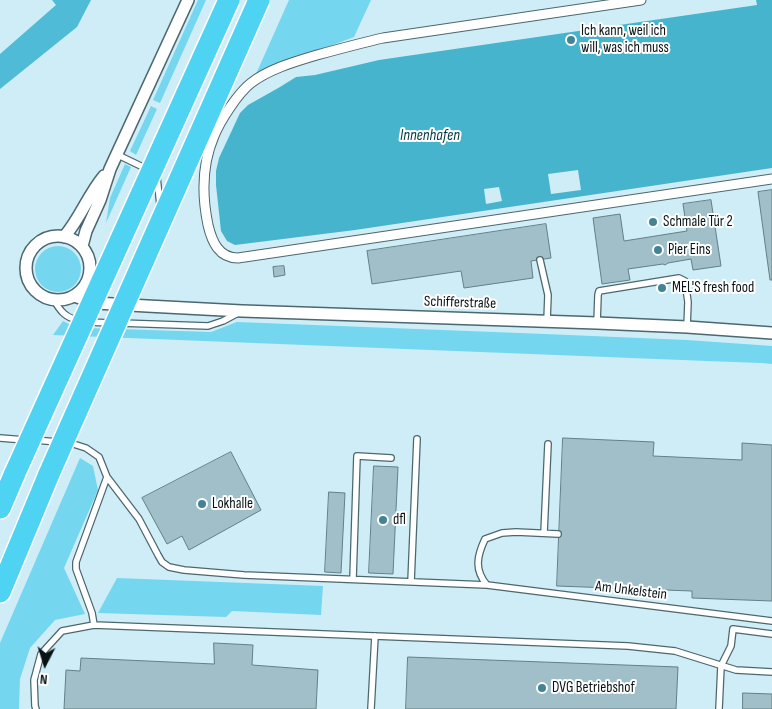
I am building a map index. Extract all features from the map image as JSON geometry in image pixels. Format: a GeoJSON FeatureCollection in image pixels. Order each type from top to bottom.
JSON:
{"type":"FeatureCollection","features":[{"type":"Feature","properties":{"kind":"highway"},"geometry":{"type":"LineString","coordinates":[[0,508],[229,0]]}},
{"type":"Feature","properties":{"kind":"highway"},"geometry":{"type":"LineString","coordinates":[[0,592],[49,474],[259,0]]}},
{"type":"Feature","properties":{"kind":"street"},"geometry":{"type":"LineString","coordinates":[[64,237],[74,226],[86,202],[118,155],[188,0]]}},
{"type":"Feature","properties":{"kind":"street"},"geometry":{"type":"LineString","coordinates":[[641,0],[383,38],[294,62],[264,74],[249,84],[226,113],[214,135],[208,156],[204,187],[204,207],[211,237],[216,248],[226,256],[238,258],[772,179]]}},
{"type":"Feature","properties":{"kind":"street"},"geometry":{"type":"LineString","coordinates":[[82,246],[110,169]]}},
{"type":"Feature","properties":{"kind":"street"},"geometry":{"type":"LineString","coordinates":[[54,300],[45,298],[36,291],[28,280],[26,268],[29,256],[36,246],[45,239],[53,237],[64,237],[74,240],[82,246],[89,258],[88,280],[83,290],[74,296]]}},
{"type":"Feature","properties":{"kind":"street","name":"Schifferstraße"},"geometry":{"type":"LineString","coordinates":[[88,280],[108,296],[147,306]]}},
{"type":"Feature","properties":{"kind":"street","name":"Schifferstraße"},"geometry":{"type":"LineString","coordinates":[[54,300],[64,300],[74,296],[96,303],[147,306],[597,323],[772,333]]}},
{"type":"Feature","properties":{"kind":"lane"},"geometry":{"type":"LineString","coordinates":[[118,155],[157,174],[162,233],[159,242]]}},
{"type":"Feature","properties":{"kind":"lane"},"geometry":{"type":"LineString","coordinates":[[540,260],[548,295],[547,321]]}},
{"type":"Feature","properties":{"kind":"lane"},"geometry":{"type":"LineString","coordinates":[[597,323],[598,295],[600,291],[679,278],[685,281],[688,302],[687,327]]}},
{"type":"Feature","properties":{"kind":"lane"},"geometry":{"type":"LineString","coordinates":[[54,300],[59,310],[66,315],[74,319],[90,322],[208,326],[242,311]]}},
{"type":"Feature","properties":{"kind":"lane"},"geometry":{"type":"LineString","coordinates":[[0,438],[70,443],[86,448],[99,457],[107,478],[76,562],[76,570],[92,612],[94,625]]}},
{"type":"Feature","properties":{"kind":"lane"},"geometry":{"type":"LineString","coordinates":[[411,582],[417,439]]}},
{"type":"Feature","properties":{"kind":"lane"},"geometry":{"type":"LineString","coordinates":[[544,533],[548,444]]}},
{"type":"Feature","properties":{"kind":"lane"},"geometry":{"type":"LineString","coordinates":[[353,579],[357,456],[391,458]]}},
{"type":"Feature","properties":{"kind":"lane","name":"Am Unkelstein"},"geometry":{"type":"LineString","coordinates":[[107,478],[139,519],[162,562],[170,567],[244,575],[487,585],[772,621]]}},
{"type":"Feature","properties":{"kind":"lane"},"geometry":{"type":"LineString","coordinates":[[487,585],[480,577],[478,563],[479,551],[485,539],[502,533],[516,532],[558,534]]}},
{"type":"Feature","properties":{"kind":"lane"},"geometry":{"type":"LineString","coordinates":[[36,709],[34,680],[41,654],[62,631],[94,625],[628,646],[675,652],[736,670],[772,672]]}},
{"type":"Feature","properties":{"kind":"lane"},"geometry":{"type":"LineString","coordinates":[[719,709],[721,666],[731,646],[733,629],[772,634]]}},
{"type":"Feature","properties":{"kind":"lane"},"geometry":{"type":"LineString","coordinates":[[371,709],[375,636]]}},
{"type":"Feature","properties":{"kind":"shaded area"},"geometry":{"type":"Polygon","coordinates":[[[52,0],[91,0],[77,27],[0,89],[0,54],[56,5],[52,0]]]}},
{"type":"Feature","properties":{"kind":"shaded area"},"geometry":{"type":"Polygon","coordinates":[[[198,0],[206,0],[160,103],[153,100],[198,0]]]}},
{"type":"Feature","properties":{"kind":"shaded area"},"geometry":{"type":"Polygon","coordinates":[[[289,0],[371,0],[354,37],[256,74],[289,0]]]}},
{"type":"Feature","properties":{"kind":"shaded area"},"geometry":{"type":"Polygon","coordinates":[[[151,106],[157,109],[136,155],[130,151],[151,106]]]}},
{"type":"Feature","properties":{"kind":"shaded area"},"geometry":{"type":"Polygon","coordinates":[[[125,164],[131,167],[106,223],[110,198],[125,164]]]}},
{"type":"Feature","properties":{"kind":"shaded area"},"geometry":{"type":"Polygon","coordinates":[[[58,246],[71,250],[77,256],[81,269],[77,282],[71,288],[58,292],[45,288],[39,282],[35,269],[39,256],[45,250],[58,246]]]}},
{"type":"Feature","properties":{"kind":"shaded area"},"geometry":{"type":"Polygon","coordinates":[[[63,321],[71,325],[87,328],[211,332],[237,322],[687,340],[772,346],[772,364],[53,335],[63,321]]]}},
{"type":"Feature","properties":{"kind":"shaded area"},"geometry":{"type":"Polygon","coordinates":[[[80,458],[93,466],[98,490],[64,568],[85,614],[55,620],[30,648],[20,679],[19,709],[0,709],[0,643],[80,458]]]}},
{"type":"Feature","properties":{"kind":"shaded area"},"geometry":{"type":"Polygon","coordinates":[[[117,578],[323,586],[321,615],[232,611],[226,617],[98,613],[117,578]]]}},
{"type":"Feature","properties":{"kind":"water","name":"Innenhafen"},"geometry":{"type":"Polygon","coordinates":[[[756,0],[772,0],[772,168],[355,230],[235,245],[227,241],[221,231],[216,171],[219,158],[240,113],[248,105],[296,77],[315,75],[379,60],[757,5],[756,0]]]}},
{"type":"Feature","properties":{"kind":"pier"},"geometry":{"type":"Polygon","coordinates":[[[578,170],[581,190],[551,194],[548,174],[578,170]]]}},
{"type":"Feature","properties":{"kind":"pier"},"geometry":{"type":"Polygon","coordinates":[[[499,187],[502,201],[486,204],[484,189],[499,187]]]}},
{"type":"Feature","properties":{"kind":"building"},"geometry":{"type":"Polygon","coordinates":[[[772,190],[772,280],[770,280],[758,192],[772,190]]]}},
{"type":"Feature","properties":{"kind":"building","name":"Pier Eins"},"geometry":{"type":"Polygon","coordinates":[[[711,200],[721,266],[693,270],[691,259],[665,265],[628,269],[630,280],[602,284],[593,218],[620,214],[624,241],[687,231],[683,204],[711,200]]]}},
{"type":"Feature","properties":{"kind":"building"},"geometry":{"type":"Polygon","coordinates":[[[546,224],[551,258],[531,261],[533,278],[464,288],[461,271],[372,284],[367,251],[546,224]]]}},
{"type":"Feature","properties":{"kind":"building"},"geometry":{"type":"Polygon","coordinates":[[[284,266],[285,275],[274,277],[273,267],[284,266]]]}},
{"type":"Feature","properties":{"kind":"building"},"geometry":{"type":"Polygon","coordinates":[[[563,438],[654,442],[653,456],[742,460],[742,443],[772,445],[772,601],[692,598],[692,591],[557,586],[563,438]]]}},
{"type":"Feature","properties":{"kind":"building","name":"Lokhalle"},"geometry":{"type":"Polygon","coordinates":[[[231,452],[261,510],[189,550],[182,536],[167,544],[142,498],[231,452]]]}},
{"type":"Feature","properties":{"kind":"building","name":"dfl"},"geometry":{"type":"Polygon","coordinates":[[[374,466],[398,467],[393,574],[369,573],[374,466]]]}},
{"type":"Feature","properties":{"kind":"building"},"geometry":{"type":"Polygon","coordinates":[[[329,492],[345,493],[341,573],[325,572],[329,492]]]}},
{"type":"Feature","properties":{"kind":"building"},"geometry":{"type":"Polygon","coordinates":[[[214,643],[253,645],[252,665],[318,670],[316,709],[64,709],[66,670],[80,671],[81,658],[214,664],[214,643]]]}},
{"type":"Feature","properties":{"kind":"building","name":"DVG Betriebshof"},"geometry":{"type":"Polygon","coordinates":[[[408,657],[678,667],[676,709],[406,709],[408,657]]]}},
{"type":"Feature","properties":{"kind":"building"},"geometry":{"type":"Polygon","coordinates":[[[743,693],[772,694],[772,709],[743,709],[743,693]]]}},
{"type":"Feature","properties":{"kind":"place","name":"Ich kann, weil ich will, was ich muss"},"geometry":{"type":"Point","coordinates":[571,40]}},
{"type":"Feature","properties":{"kind":"place","name":"Schmale Tür 2"},"geometry":{"type":"Point","coordinates":[653,222]}},
{"type":"Feature","properties":{"kind":"place","name":"Pier Eins"},"geometry":{"type":"Point","coordinates":[658,250]}},
{"type":"Feature","properties":{"kind":"place","name":"MEL'S fresh food"},"geometry":{"type":"Point","coordinates":[662,288]}},
{"type":"Feature","properties":{"kind":"place","name":"Lokhalle"},"geometry":{"type":"Point","coordinates":[202,504]}},
{"type":"Feature","properties":{"kind":"place","name":"dfl"},"geometry":{"type":"Point","coordinates":[383,520]}},
{"type":"Feature","properties":{"kind":"place","name":"DVG Betriebshof"},"geometry":{"type":"Point","coordinates":[542,688]}}]}
